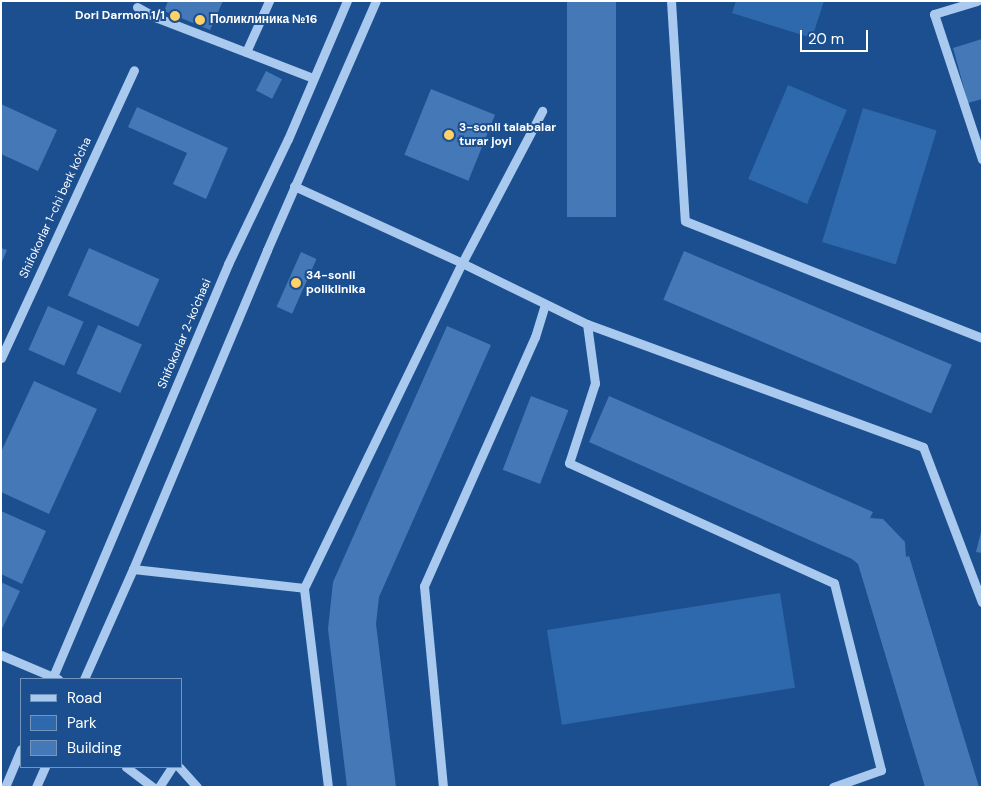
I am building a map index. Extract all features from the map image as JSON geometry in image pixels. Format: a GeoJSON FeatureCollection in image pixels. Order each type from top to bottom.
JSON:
{"type":"FeatureCollection","features":[{"type":"Feature","properties":{"kind":"street"},"geometry":{"type":"LineString","coordinates":[[246,52],[269,1]]}},
{"type":"Feature","properties":{"kind":"street","name":"Shifokorlar 2-ko'chasi"},"geometry":{"type":"LineString","coordinates":[[54,678],[228,264],[288,139],[347,1]]}},
{"type":"Feature","properties":{"kind":"street"},"geometry":{"type":"LineString","coordinates":[[84,678],[133,569],[294,186],[376,1]]}},
{"type":"Feature","properties":{"kind":"street"},"geometry":{"type":"LineString","coordinates":[[671,1],[685,221],[982,338]]}},
{"type":"Feature","properties":{"kind":"street"},"geometry":{"type":"LineString","coordinates":[[977,1],[934,14],[982,160]]}},
{"type":"Feature","properties":{"kind":"street"},"geometry":{"type":"LineString","coordinates":[[137,7],[155,17],[314,78]]}},
{"type":"Feature","properties":{"kind":"street","name":"Shifokorlar 1-chi berk ko'cha"},"geometry":{"type":"LineString","coordinates":[[1,358],[134,70]]}},
{"type":"Feature","properties":{"kind":"street"},"geometry":{"type":"LineString","coordinates":[[328,787],[304,588],[462,263],[542,110]]}},
{"type":"Feature","properties":{"kind":"street"},"geometry":{"type":"LineString","coordinates":[[294,186],[462,263],[587,324],[923,447],[982,602]]}},
{"type":"Feature","properties":{"kind":"street"},"geometry":{"type":"LineString","coordinates":[[443,787],[424,586],[535,337],[545,304]]}},
{"type":"Feature","properties":{"kind":"street"},"geometry":{"type":"LineString","coordinates":[[587,324],[595,383],[569,463],[834,583],[881,770],[833,787]]}},
{"type":"Feature","properties":{"kind":"street"},"geometry":{"type":"LineString","coordinates":[[133,569],[304,588]]}},
{"type":"Feature","properties":{"kind":"street"},"geometry":{"type":"LineString","coordinates":[[1,655],[52,678]]}},
{"type":"Feature","properties":{"kind":"street"},"geometry":{"type":"LineString","coordinates":[[5,787],[20,751]]}},
{"type":"Feature","properties":{"kind":"street"},"geometry":{"type":"LineString","coordinates":[[36,787],[45,768]]}},
{"type":"Feature","properties":{"kind":"street"},"geometry":{"type":"LineString","coordinates":[[127,768],[153,787]]}},
{"type":"Feature","properties":{"kind":"street"},"geometry":{"type":"LineString","coordinates":[[159,787],[171,768]]}},
{"type":"Feature","properties":{"kind":"street"},"geometry":{"type":"LineString","coordinates":[[180,768],[197,787]]}},
{"type":"Feature","properties":{"kind":"green space"},"geometry":{"type":"Polygon","coordinates":[[[736,1],[824,1],[812,38],[732,13],[736,1]]]}},
{"type":"Feature","properties":{"kind":"green space"},"geometry":{"type":"Polygon","coordinates":[[[788,85],[847,110],[807,204],[748,179],[788,85]]]}},
{"type":"Feature","properties":{"kind":"green space"},"geometry":{"type":"Polygon","coordinates":[[[863,108],[937,131],[896,264],[822,242],[863,108]]]}},
{"type":"Feature","properties":{"kind":"green space"},"geometry":{"type":"Polygon","coordinates":[[[780,593],[795,688],[562,725],[547,630],[780,593]]]}},
{"type":"Feature","properties":{"kind":"building","name":"Поликлиника №16"},"geometry":{"type":"Polygon","coordinates":[[[168,1],[223,1],[210,30],[164,11],[168,1]]]}},
{"type":"Feature","properties":{"kind":"building"},"geometry":{"type":"Polygon","coordinates":[[[567,1],[616,1],[616,217],[567,217],[567,1]]]}},
{"type":"Feature","properties":{"kind":"building"},"geometry":{"type":"Polygon","coordinates":[[[982,39],[982,99],[968,103],[953,48],[982,39]]]}},
{"type":"Feature","properties":{"kind":"building"},"geometry":{"type":"Polygon","coordinates":[[[266,71],[282,79],[272,99],[256,91],[266,71]]]}},
{"type":"Feature","properties":{"kind":"building","name":"3-sonli talabalar turar joyi"},"geometry":{"type":"Polygon","coordinates":[[[431,89],[495,115],[468,181],[404,155],[431,89]]]}},
{"type":"Feature","properties":{"kind":"building"},"geometry":{"type":"Polygon","coordinates":[[[1,104],[57,130],[38,171],[1,154],[1,104]]]}},
{"type":"Feature","properties":{"kind":"building"},"geometry":{"type":"Polygon","coordinates":[[[137,107],[228,148],[206,199],[173,184],[187,153],[128,127],[137,107]]]}},
{"type":"Feature","properties":{"kind":"building"},"geometry":{"type":"Polygon","coordinates":[[[1,248],[7,250],[1,264],[1,248]]]}},
{"type":"Feature","properties":{"kind":"building"},"geometry":{"type":"Polygon","coordinates":[[[89,248],[159,279],[138,327],[68,296],[89,248]]]}},
{"type":"Feature","properties":{"kind":"building"},"geometry":{"type":"Polygon","coordinates":[[[684,251],[952,365],[931,413],[663,300],[684,251]]]}},
{"type":"Feature","properties":{"kind":"building","name":"34-sonli poliklinika"},"geometry":{"type":"Polygon","coordinates":[[[301,252],[317,259],[292,314],[277,307],[301,252]]]}},
{"type":"Feature","properties":{"kind":"building"},"geometry":{"type":"Polygon","coordinates":[[[48,306],[84,322],[64,366],[28,350],[48,306]]]}},
{"type":"Feature","properties":{"kind":"building"},"geometry":{"type":"Polygon","coordinates":[[[98,325],[142,345],[120,393],[76,373],[98,325]]]}},
{"type":"Feature","properties":{"kind":"building"},"geometry":{"type":"Polygon","coordinates":[[[447,326],[491,345],[379,597],[376,624],[396,787],[347,787],[328,629],[333,582],[447,326]]]}},
{"type":"Feature","properties":{"kind":"building"},"geometry":{"type":"Polygon","coordinates":[[[34,381],[97,409],[49,514],[1,492],[1,452],[34,381]]]}},
{"type":"Feature","properties":{"kind":"building"},"geometry":{"type":"Polygon","coordinates":[[[531,396],[568,410],[540,484],[503,470],[531,396]]]}},
{"type":"Feature","properties":{"kind":"building"},"geometry":{"type":"Polygon","coordinates":[[[609,396],[873,512],[870,518],[883,519],[905,542],[906,557],[909,556],[979,787],[925,787],[858,564],[852,559],[589,442],[609,396]]]}},
{"type":"Feature","properties":{"kind":"building"},"geometry":{"type":"Polygon","coordinates":[[[1,511],[46,531],[22,584],[1,574],[1,511]]]}},
{"type":"Feature","properties":{"kind":"building"},"geometry":{"type":"Polygon","coordinates":[[[982,533],[982,553],[976,552],[982,533]]]}},
{"type":"Feature","properties":{"kind":"building"},"geometry":{"type":"Polygon","coordinates":[[[1,582],[20,591],[1,631],[1,582]]]}},
{"type":"Feature","properties":{"kind":"place","name":"Dori Darmon 1/1"},"geometry":{"type":"Point","coordinates":[175,16]}},
{"type":"Feature","properties":{"kind":"place","name":"Поликлиника №16"},"geometry":{"type":"Point","coordinates":[200,20]}},
{"type":"Feature","properties":{"kind":"place","name":"3-sonli talabalar turar joyi"},"geometry":{"type":"Point","coordinates":[449,135]}},
{"type":"Feature","properties":{"kind":"place","name":"34-sonli poliklinika"},"geometry":{"type":"Point","coordinates":[296,283]}}]}
